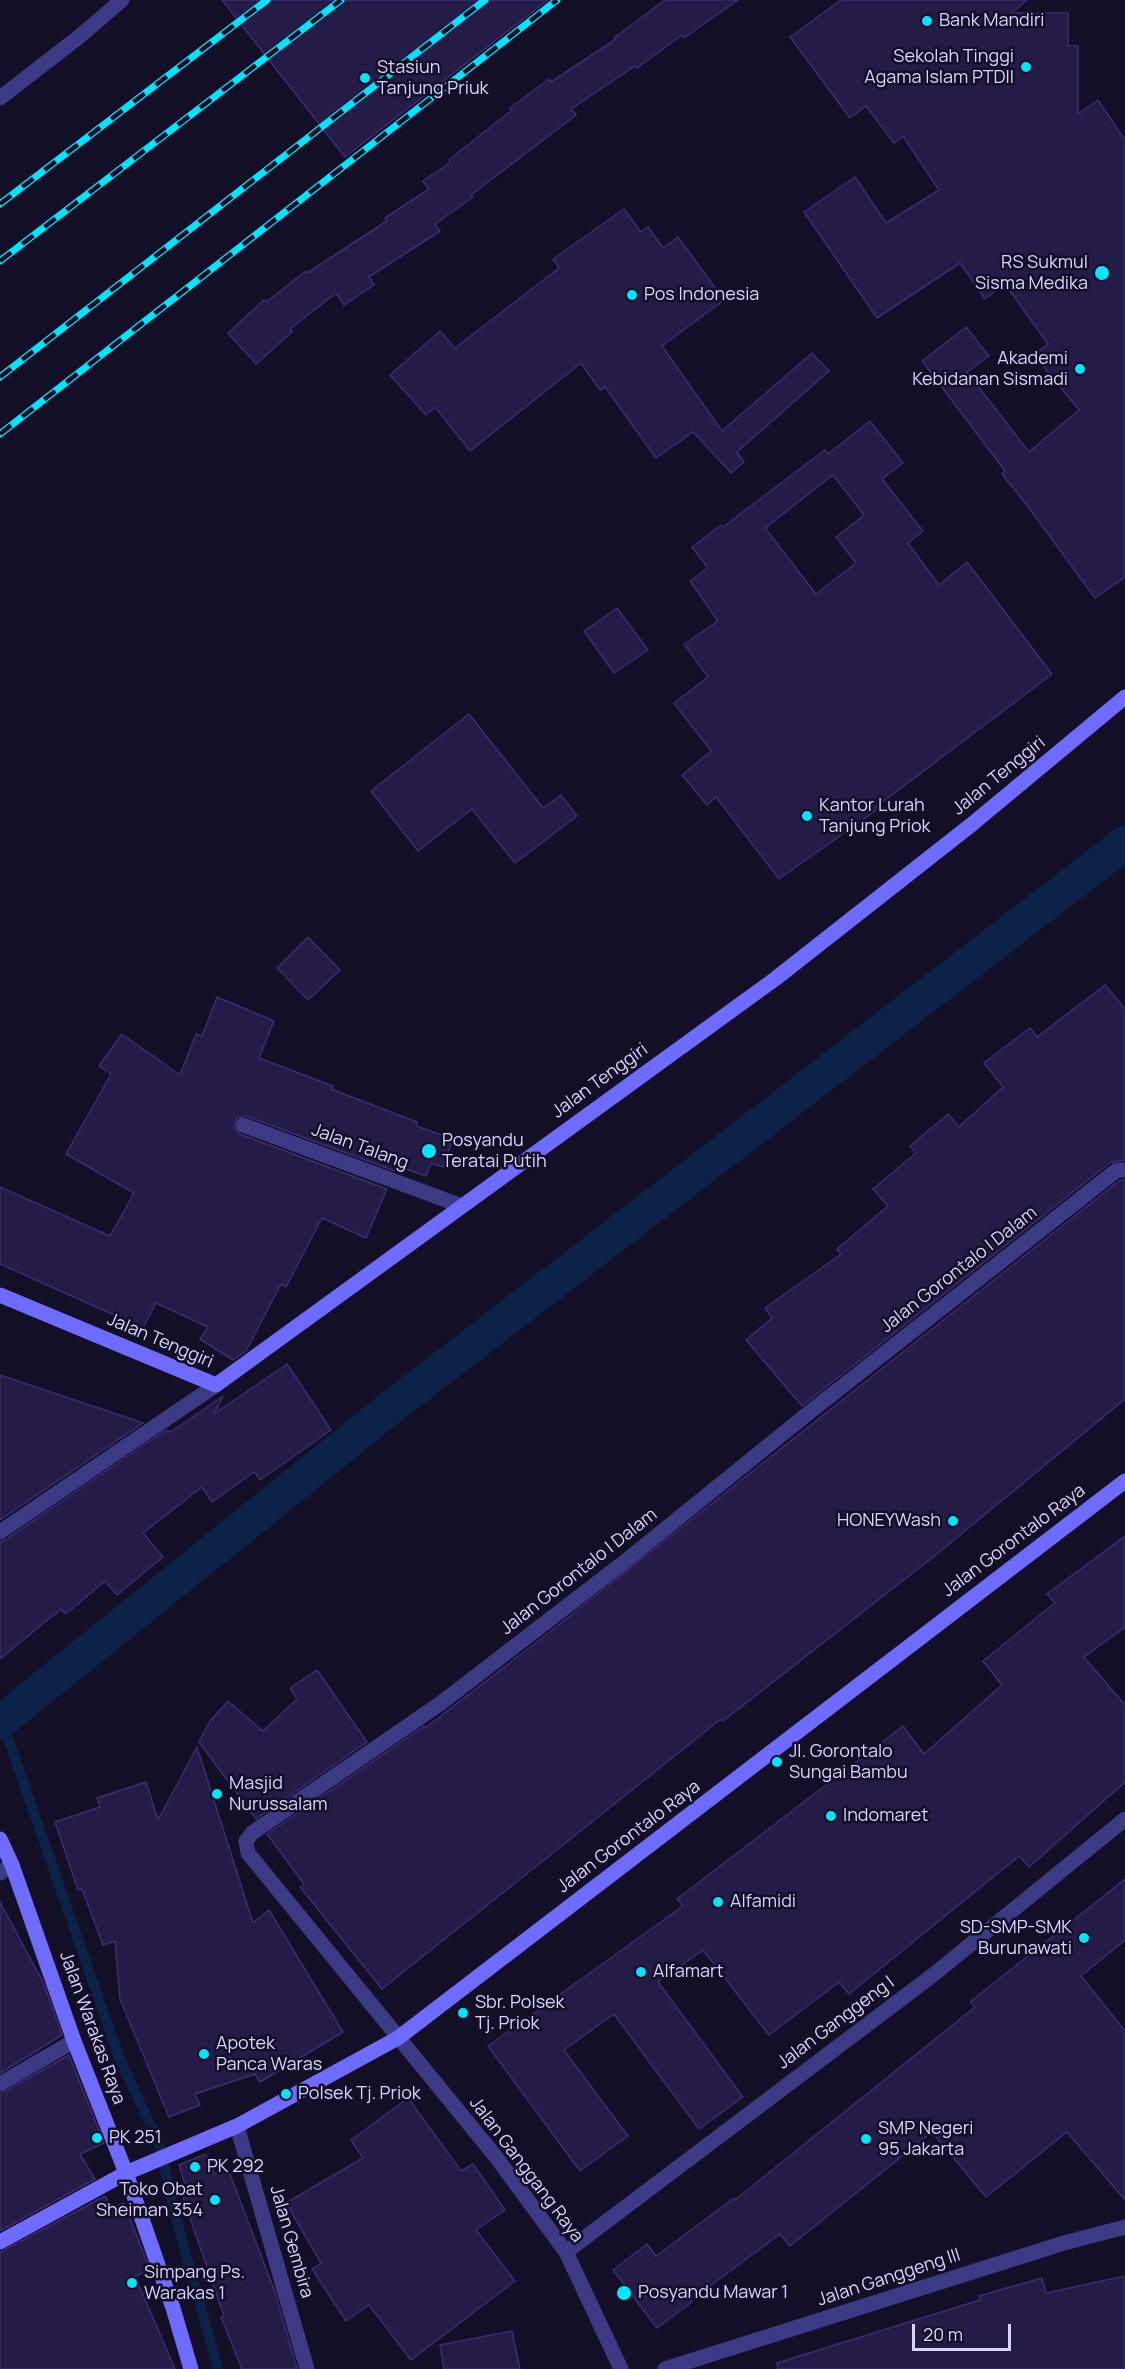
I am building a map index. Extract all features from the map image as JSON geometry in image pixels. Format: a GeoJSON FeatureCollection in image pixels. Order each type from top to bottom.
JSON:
{"type":"FeatureCollection","features":[{"type":"Feature","properties":{"kind":"street"},"geometry":{"type":"LineString","coordinates":[[0,98],[122,0]]}},
{"type":"Feature","properties":{"kind":"street","name":"Jalan Tenggiri"},"geometry":{"type":"LineString","coordinates":[[0,1295],[216,1385],[775,979],[971,825],[1125,697]]}},
{"type":"Feature","properties":{"kind":"street","name":"Jalan Talang"},"geometry":{"type":"LineString","coordinates":[[243,1125],[462,1206]]}},
{"type":"Feature","properties":{"kind":"street","name":"Jalan Gorontalo I Dalam"},"geometry":{"type":"LineString","coordinates":[[398,2038],[248,1853],[246,1840],[252,1833],[441,1703],[623,1563],[806,1415],[1117,1170],[1125,1170]]}},
{"type":"Feature","properties":{"kind":"street"},"geometry":{"type":"LineString","coordinates":[[0,1532],[216,1385]]}},
{"type":"Feature","properties":{"kind":"street","name":"Jalan Gorontalo Raya"},"geometry":{"type":"LineString","coordinates":[[0,2241],[141,2166],[237,2126],[398,2038],[1125,1480]]}},
{"type":"Feature","properties":{"kind":"street","name":"Jalan Ganggeng I"},"geometry":{"type":"LineString","coordinates":[[566,2252],[933,1975],[1125,1819]]}},
{"type":"Feature","properties":{"kind":"street","name":"Jalan Warakas Raya"},"geometry":{"type":"LineString","coordinates":[[0,1839],[6,1869],[126,2174],[191,2369]]}},
{"type":"Feature","properties":{"kind":"street","name":"Jalan Ganggang Raya"},"geometry":{"type":"LineString","coordinates":[[398,2038],[496,2157],[566,2252],[621,2369]]}},
{"type":"Feature","properties":{"kind":"street"},"geometry":{"type":"LineString","coordinates":[[0,2084],[74,2041]]}},
{"type":"Feature","properties":{"kind":"street","name":"Jalan Gembira"},"geometry":{"type":"LineString","coordinates":[[237,2126],[308,2369]]}},
{"type":"Feature","properties":{"kind":"street","name":"Jalan Ganggeng III"},"geometry":{"type":"LineString","coordinates":[[665,2369],[1064,2243],[1125,2227]]}},
{"type":"Feature","properties":{"kind":"building","name":"Stasiun Tanjung Priuk"},"geometry":{"type":"Polygon","coordinates":[[[222,0],[548,0],[345,157],[222,0]]]}},
{"type":"Feature","properties":{"kind":"building"},"geometry":{"type":"Polygon","coordinates":[[[665,0],[738,0],[684,38],[682,35],[637,68],[635,66],[571,109],[576,115],[471,195],[473,197],[435,224],[440,231],[369,277],[374,285],[344,305],[336,293],[290,329],[292,332],[256,364],[228,333],[264,300],[266,302],[306,271],[307,273],[387,221],[385,218],[429,189],[423,181],[451,162],[449,160],[512,110],[510,108],[549,79],[551,82],[616,39],[614,38],[665,0]]]}},
{"type":"Feature","properties":{"kind":"building"},"geometry":{"type":"Polygon","coordinates":[[[841,0],[1027,0],[1011,13],[1068,13],[1068,46],[1078,46],[1078,114],[1098,100],[1125,140],[1125,577],[1095,598],[1002,474],[1005,471],[922,361],[966,327],[989,356],[967,372],[1029,452],[1079,410],[1034,355],[1048,344],[1005,284],[985,299],[960,263],[877,318],[804,212],[855,177],[886,223],[939,190],[903,136],[894,143],[866,106],[850,118],[790,37],[841,0]]]}},
{"type":"Feature","properties":{"kind":"building"},"geometry":{"type":"Polygon","coordinates":[[[624,209],[641,232],[648,227],[663,248],[678,237],[724,300],[662,346],[722,431],[812,353],[829,371],[737,452],[744,462],[731,473],[693,432],[656,458],[605,387],[600,390],[581,363],[470,451],[435,407],[426,415],[390,375],[440,331],[455,348],[559,268],[553,259],[624,209]]]}},
{"type":"Feature","properties":{"kind":"building"},"geometry":{"type":"Polygon","coordinates":[[[870,421],[903,463],[882,479],[923,531],[908,543],[939,585],[967,562],[1052,674],[876,807],[878,809],[779,879],[716,797],[707,805],[682,775],[711,751],[674,703],[708,677],[684,644],[718,621],[690,581],[708,568],[692,547],[721,525],[723,527],[825,450],[828,454],[870,421]],[[833,475],[765,528],[816,594],[856,563],[836,537],[864,515],[833,475]]]}},
{"type":"Feature","properties":{"kind":"building"},"geometry":{"type":"Polygon","coordinates":[[[617,608],[648,650],[614,673],[584,631],[617,608]]]}},
{"type":"Feature","properties":{"kind":"building"},"geometry":{"type":"Polygon","coordinates":[[[469,714],[543,808],[561,795],[577,816],[515,863],[472,809],[418,851],[371,791],[469,714]]]}},
{"type":"Feature","properties":{"kind":"building"},"geometry":{"type":"Polygon","coordinates":[[[308,937],[340,970],[308,1000],[277,968],[308,937]]]}},
{"type":"Feature","properties":{"kind":"building"},"geometry":{"type":"Polygon","coordinates":[[[1105,985],[1125,1009],[1125,1160],[1111,1162],[802,1406],[746,1340],[772,1318],[765,1308],[841,1254],[837,1249],[888,1206],[873,1189],[916,1153],[910,1146],[948,1114],[959,1127],[1003,1087],[984,1063],[1030,1028],[1037,1037],[1105,985]]]}},
{"type":"Feature","properties":{"kind":"building"},"geometry":{"type":"Polygon","coordinates":[[[217,997],[274,1021],[259,1058],[333,1086],[331,1089],[417,1122],[416,1126],[453,1139],[443,1167],[431,1163],[426,1176],[398,1166],[395,1171],[246,1116],[236,1118],[234,1127],[240,1134],[387,1189],[366,1238],[322,1218],[286,1287],[281,1284],[246,1351],[233,1360],[200,1339],[208,1327],[156,1303],[143,1328],[0,1264],[0,1187],[110,1236],[134,1193],[66,1154],[111,1074],[99,1066],[122,1034],[180,1075],[196,1034],[202,1036],[217,997]]]}},
{"type":"Feature","properties":{"kind":"building"},"geometry":{"type":"Polygon","coordinates":[[[1120,1180],[1125,1180],[1125,1399],[937,1554],[723,1721],[721,1719],[382,1989],[300,1887],[304,1884],[267,1834],[424,1726],[425,1728],[1120,1180]]]}},
{"type":"Feature","properties":{"kind":"building"},"geometry":{"type":"Polygon","coordinates":[[[287,1364],[331,1430],[260,1480],[254,1472],[212,1502],[202,1487],[143,1533],[163,1557],[117,1595],[105,1581],[66,1614],[61,1609],[0,1659],[0,1542],[166,1430],[171,1432],[223,1396],[214,1414],[287,1364]]]}},
{"type":"Feature","properties":{"kind":"building"},"geometry":{"type":"Polygon","coordinates":[[[0,1375],[143,1423],[0,1520],[0,1375]]]}},
{"type":"Feature","properties":{"kind":"building"},"geometry":{"type":"Polygon","coordinates":[[[1125,1536],[1125,1627],[1084,1657],[1125,1705],[1125,1782],[1029,1867],[1019,1856],[849,1994],[839,1982],[769,2035],[703,1950],[658,1982],[743,2097],[699,2129],[614,2014],[564,2050],[628,2136],[580,2171],[488,2046],[683,1906],[677,1899],[903,1726],[924,1754],[1002,1685],[983,1661],[1055,1603],[1047,1594],[1125,1536]]]}},
{"type":"Feature","properties":{"kind":"building"},"geometry":{"type":"Polygon","coordinates":[[[317,1670],[367,1742],[256,1819],[199,1742],[210,1721],[228,1701],[263,1731],[297,1699],[290,1688],[317,1670]]]}},
{"type":"Feature","properties":{"kind":"building"},"geometry":{"type":"Polygon","coordinates":[[[197,1747],[253,1923],[269,1910],[343,2032],[260,2082],[255,2074],[195,2094],[200,2105],[169,2117],[120,1999],[115,1941],[103,1945],[82,1889],[78,1890],[55,1822],[100,1807],[97,1798],[146,1782],[158,1820],[197,1747]]]}},
{"type":"Feature","properties":{"kind":"building"},"geometry":{"type":"Polygon","coordinates":[[[1125,1879],[1125,1940],[1081,1976],[1125,2031],[1125,2200],[1067,2132],[986,2197],[932,2132],[790,2246],[780,2234],[657,2328],[613,2270],[647,2244],[656,2256],[734,2198],[735,2200],[975,2007],[970,2002],[1125,1879]]]}},
{"type":"Feature","properties":{"kind":"building"},"geometry":{"type":"Polygon","coordinates":[[[0,1902],[44,1984],[62,2035],[0,2073],[0,1902]]]}},
{"type":"Feature","properties":{"kind":"building"},"geometry":{"type":"Polygon","coordinates":[[[69,2055],[104,2143],[80,2154],[95,2179],[0,2231],[0,2094],[69,2055]]]}},
{"type":"Feature","properties":{"kind":"building"},"geometry":{"type":"Polygon","coordinates":[[[408,2098],[461,2171],[473,2164],[505,2210],[476,2230],[515,2281],[411,2360],[369,2305],[346,2321],[312,2269],[321,2263],[286,2203],[363,2158],[351,2140],[408,2098]]]}},
{"type":"Feature","properties":{"kind":"building"},"geometry":{"type":"Polygon","coordinates":[[[206,2154],[214,2174],[228,2169],[275,2292],[297,2369],[242,2369],[221,2317],[224,2316],[179,2186],[185,2184],[179,2165],[206,2154]]]}},
{"type":"Feature","properties":{"kind":"building"},"geometry":{"type":"Polygon","coordinates":[[[105,2196],[112,2208],[124,2203],[150,2270],[135,2276],[175,2369],[0,2369],[0,2252],[105,2196]]]}},
{"type":"Feature","properties":{"kind":"building"},"geometry":{"type":"Polygon","coordinates":[[[1125,2276],[1125,2369],[778,2369],[777,2363],[980,2300],[979,2296],[1042,2278],[1046,2293],[1125,2276]]]}},
{"type":"Feature","properties":{"kind":"building"},"geometry":{"type":"Polygon","coordinates":[[[512,2331],[520,2369],[444,2369],[440,2345],[512,2331]]]}},
{"type":"Feature","properties":{"kind":"waterway"},"geometry":{"type":"LineString","coordinates":[[0,1722],[389,1409],[1125,843]]}},
{"type":"Feature","properties":{"kind":"waterway"},"geometry":{"type":"LineString","coordinates":[[2,1721],[119,2057],[160,2146],[173,2207],[218,2369]]}},
{"type":"Feature","properties":{"kind":"railway"},"geometry":{"type":"LineString","coordinates":[[0,204],[267,0]]}},
{"type":"Feature","properties":{"kind":"railway"},"geometry":{"type":"LineString","coordinates":[[0,261],[341,0]]}},
{"type":"Feature","properties":{"kind":"railway"},"geometry":{"type":"LineString","coordinates":[[0,377],[485,0]]}},
{"type":"Feature","properties":{"kind":"railway"},"geometry":{"type":"LineString","coordinates":[[0,434],[557,0]]}},
{"type":"Feature","properties":{"kind":"place","name":"Bank Mandiri"},"geometry":{"type":"Point","coordinates":[927,21]}},
{"type":"Feature","properties":{"kind":"place","name":"Sekolah Tinggi Agama Islam PTDII"},"geometry":{"type":"Point","coordinates":[1026,67]}},
{"type":"Feature","properties":{"kind":"place","name":"Stasiun Tanjung Priuk"},"geometry":{"type":"Point","coordinates":[365,78]}},
{"type":"Feature","properties":{"kind":"place","name":"RS Sukmul Sisma Medika"},"geometry":{"type":"Point","coordinates":[1102,273]}},
{"type":"Feature","properties":{"kind":"place","name":"Pos Indonesia"},"geometry":{"type":"Point","coordinates":[632,295]}},
{"type":"Feature","properties":{"kind":"place","name":"Akademi Kebidanan Sismadi"},"geometry":{"type":"Point","coordinates":[1080,369]}},
{"type":"Feature","properties":{"kind":"place","name":"Kantor Lurah Tanjung Priok"},"geometry":{"type":"Point","coordinates":[807,816]}},
{"type":"Feature","properties":{"kind":"place","name":"Posyandu Teratai Putih"},"geometry":{"type":"Point","coordinates":[429,1151]}},
{"type":"Feature","properties":{"kind":"place","name":"HONEYWash"},"geometry":{"type":"Point","coordinates":[953,1521]}},
{"type":"Feature","properties":{"kind":"place","name":"Jl. Gorontalo Sungai Bambu"},"geometry":{"type":"Point","coordinates":[777,1762]}},
{"type":"Feature","properties":{"kind":"place","name":"Masjid Nurussalam"},"geometry":{"type":"Point","coordinates":[217,1794]}},
{"type":"Feature","properties":{"kind":"place","name":"Indomaret"},"geometry":{"type":"Point","coordinates":[831,1816]}},
{"type":"Feature","properties":{"kind":"place","name":"Alfamidi"},"geometry":{"type":"Point","coordinates":[718,1902]}},
{"type":"Feature","properties":{"kind":"place","name":"SD-SMP-SMK Burunawati"},"geometry":{"type":"Point","coordinates":[1084,1938]}},
{"type":"Feature","properties":{"kind":"place","name":"Alfamart"},"geometry":{"type":"Point","coordinates":[641,1972]}},
{"type":"Feature","properties":{"kind":"place","name":"Sbr. Polsek Tj. Priok"},"geometry":{"type":"Point","coordinates":[463,2013]}},
{"type":"Feature","properties":{"kind":"place","name":"Apotek Panca Waras"},"geometry":{"type":"Point","coordinates":[204,2054]}},
{"type":"Feature","properties":{"kind":"place","name":"Polsek Tj. Priok"},"geometry":{"type":"Point","coordinates":[286,2094]}},
{"type":"Feature","properties":{"kind":"place","name":"PK 251"},"geometry":{"type":"Point","coordinates":[97,2138]}},
{"type":"Feature","properties":{"kind":"place","name":"SMP Negeri 95 Jakarta"},"geometry":{"type":"Point","coordinates":[866,2139]}},
{"type":"Feature","properties":{"kind":"place","name":"PK 292"},"geometry":{"type":"Point","coordinates":[195,2167]}},
{"type":"Feature","properties":{"kind":"place","name":"Toko Obat Sheiman 354"},"geometry":{"type":"Point","coordinates":[215,2200]}},
{"type":"Feature","properties":{"kind":"place","name":"Simpang Ps. Warakas 1"},"geometry":{"type":"Point","coordinates":[132,2283]}},
{"type":"Feature","properties":{"kind":"place","name":"Posyandu Mawar 1"},"geometry":{"type":"Point","coordinates":[624,2293]}}]}
